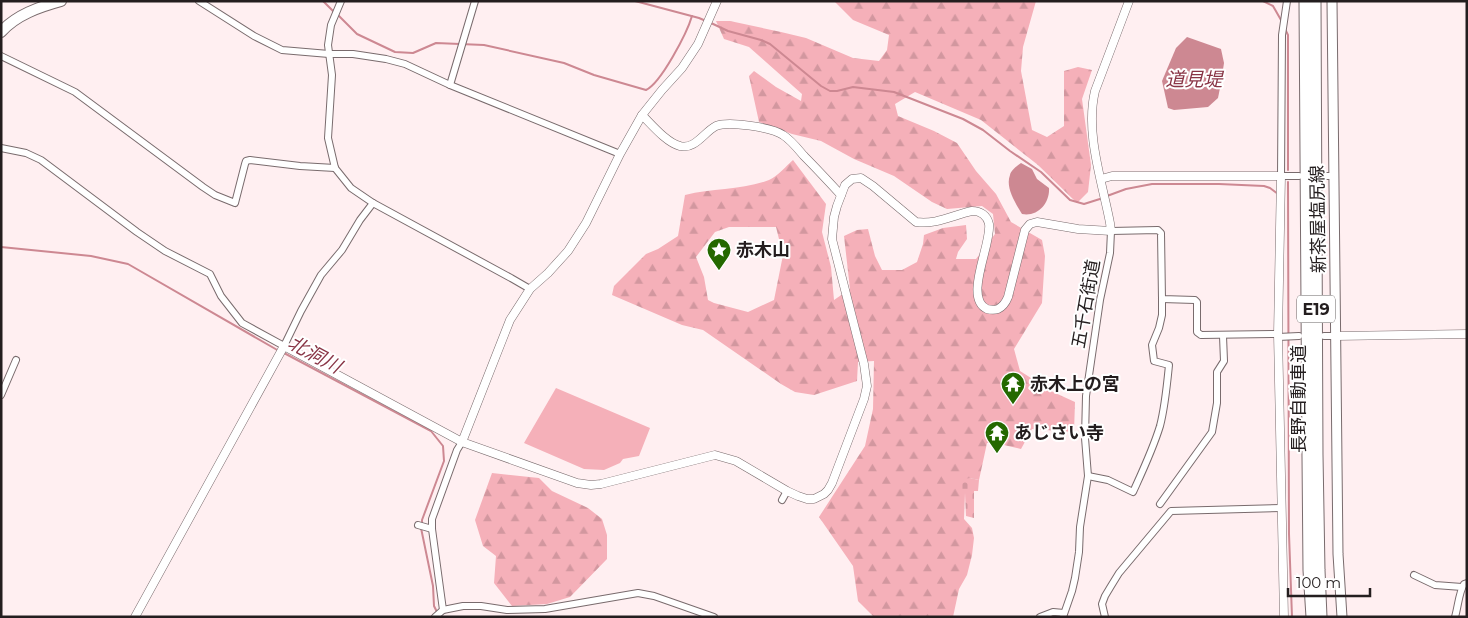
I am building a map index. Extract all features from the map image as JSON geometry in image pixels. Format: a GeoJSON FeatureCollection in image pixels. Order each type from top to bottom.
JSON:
{"type":"FeatureCollection","features":[{"type":"Feature","properties":{"kind":"highway","name":"長野自動車道"},"geometry":{"type":"LineString","coordinates":[[1305,1],[1308,438],[1312,617]]}},
{"type":"Feature","properties":{"kind":"highway","name":"長野自動車道"},"geometry":{"type":"LineString","coordinates":[[1315,1],[1317,445],[1321,617]]}},
{"type":"Feature","properties":{"kind":"main road"},"geometry":{"type":"LineString","coordinates":[[1,32],[18,18],[36,8],[46,3],[61,1]]}},
{"type":"Feature","properties":{"kind":"main road","name":"新茶屋塩尻線"},"geometry":{"type":"LineString","coordinates":[[1332,1],[1338,554],[1342,617]]}},
{"type":"Feature","properties":{"kind":"street"},"geometry":{"type":"LineString","coordinates":[[199,1],[276,48],[386,58],[405,64],[450,86],[620,154]]}},
{"type":"Feature","properties":{"kind":"street"},"geometry":{"type":"LineString","coordinates":[[341,1],[331,25],[328,45],[332,75],[328,138],[335,168],[350,188],[373,203],[530,289]]}},
{"type":"Feature","properties":{"kind":"street"},"geometry":{"type":"LineString","coordinates":[[450,86],[475,1]]}},
{"type":"Feature","properties":{"kind":"street"},"geometry":{"type":"LineString","coordinates":[[444,610],[425,527],[432,519],[457,450],[462,442],[510,320],[530,289],[568,251],[586,223],[620,154],[642,115],[682,68],[698,44],[717,1]]}},
{"type":"Feature","properties":{"kind":"street","name":"五千石街道"},"geometry":{"type":"LineString","coordinates":[[1063,615],[1072,591],[1079,552],[1080,527],[1088,476],[1085,438],[1086,396],[1100,300],[1110,253],[1110,222],[1092,125],[1092,104],[1095,91],[1129,1]]}},
{"type":"Feature","properties":{"kind":"street"},"geometry":{"type":"LineString","coordinates":[[1284,617],[1280,336],[1283,30],[1287,1]]}},
{"type":"Feature","properties":{"kind":"street"},"geometry":{"type":"LineString","coordinates":[[1,56],[75,92],[185,175],[224,199],[236,203],[246,161],[335,168]]}},
{"type":"Feature","properties":{"kind":"street"},"geometry":{"type":"LineString","coordinates":[[642,115],[670,141],[679,146],[686,147],[695,143],[713,127],[722,124],[774,130],[792,143],[841,195]]}},
{"type":"Feature","properties":{"kind":"street"},"geometry":{"type":"LineString","coordinates":[[1,148],[26,153],[41,160],[137,232],[165,250],[210,274],[220,296],[242,323],[462,442],[577,483],[591,485],[715,455],[736,461],[798,496],[814,499],[828,490],[864,399],[866,386],[864,364],[832,239],[834,217],[841,195],[845,185],[852,179],[861,178],[873,186],[916,222],[934,222],[972,211],[978,211],[983,214],[989,229],[979,279],[978,301],[987,309],[993,310],[1003,306],[1006,302],[1025,230],[1030,224],[1045,222],[1078,229],[1111,231],[1158,230],[1161,233],[1162,315],[1152,345],[1154,361],[1169,365],[1160,426],[1133,492],[1108,480],[1088,476]]}},
{"type":"Feature","properties":{"kind":"street"},"geometry":{"type":"LineString","coordinates":[[1101,179],[1112,176],[1299,176]]}},
{"type":"Feature","properties":{"kind":"street"},"geometry":{"type":"LineString","coordinates":[[1321,176],[1333,176]]}},
{"type":"Feature","properties":{"kind":"street"},"geometry":{"type":"LineString","coordinates":[[135,617],[321,275],[342,250],[373,203]]}},
{"type":"Feature","properties":{"kind":"street"},"geometry":{"type":"LineString","coordinates":[[1162,299],[1192,298],[1195,300],[1197,302],[1197,332],[1201,335],[1295,336]]}},
{"type":"Feature","properties":{"kind":"street"},"geometry":{"type":"LineString","coordinates":[[1324,336],[1467,334]]}},
{"type":"Feature","properties":{"kind":"street"},"geometry":{"type":"LineString","coordinates":[[1160,504],[1212,432],[1217,403],[1217,372],[1224,362],[1223,336]]}},
{"type":"Feature","properties":{"kind":"street"},"geometry":{"type":"LineString","coordinates":[[1,395],[16,360]]}},
{"type":"Feature","properties":{"kind":"street"},"geometry":{"type":"LineString","coordinates":[[782,500],[787,491]]}},
{"type":"Feature","properties":{"kind":"street"},"geometry":{"type":"LineString","coordinates":[[1105,617],[1102,604],[1104,596],[1119,573],[1171,511],[1281,508]]}},
{"type":"Feature","properties":{"kind":"street"},"geometry":{"type":"LineString","coordinates":[[1414,575],[1435,585],[1464,585],[1454,617]]}},
{"type":"Feature","properties":{"kind":"street"},"geometry":{"type":"LineString","coordinates":[[435,617],[444,610],[463,606],[481,606],[507,610],[545,609],[638,593],[654,596],[714,617]]}},
{"type":"Feature","properties":{"kind":"street"},"geometry":{"type":"LineString","coordinates":[[1040,617],[1054,612],[1063,615]]}},
{"type":"Feature","properties":{"kind":"green space"},"geometry":{"type":"Polygon","coordinates":[[[834,1],[1036,1],[1023,47],[1021,71],[1032,130],[1047,137],[1064,126],[1064,71],[1078,67],[1092,70],[1082,99],[1091,165],[1088,192],[1077,203],[1038,165],[981,120],[915,92],[895,104],[898,116],[957,143],[976,171],[996,194],[1011,222],[1042,240],[1045,256],[1042,303],[1014,349],[1020,371],[1053,392],[1075,402],[1074,432],[1032,429],[1021,449],[987,443],[979,480],[970,478],[965,493],[964,519],[972,528],[974,538],[967,575],[959,589],[953,617],[874,617],[858,601],[853,566],[819,517],[865,446],[873,409],[874,361],[858,362],[857,381],[814,395],[795,392],[703,330],[682,325],[612,295],[614,286],[646,254],[658,249],[678,236],[685,195],[769,180],[793,160],[826,204],[822,232],[831,267],[834,300],[850,289],[844,236],[857,230],[868,229],[875,256],[882,270],[902,270],[917,262],[924,235],[943,228],[966,225],[967,239],[958,252],[956,259],[976,259],[995,234],[993,214],[982,206],[947,209],[932,202],[894,176],[854,159],[821,141],[792,134],[759,122],[749,76],[754,71],[776,87],[801,101],[802,94],[749,47],[724,39],[716,21],[730,21],[806,38],[853,58],[879,61],[887,50],[889,35],[853,20],[834,1]],[[729,227],[715,232],[696,257],[704,277],[708,300],[748,312],[774,300],[783,255],[776,227],[729,227]]]}},
{"type":"Feature","properties":{"kind":"green space"},"geometry":{"type":"Polygon","coordinates":[[[556,388],[650,428],[639,456],[623,459],[620,463],[604,470],[584,469],[524,443],[556,388]]]}},
{"type":"Feature","properties":{"kind":"green space"},"geometry":{"type":"Polygon","coordinates":[[[492,473],[539,478],[552,491],[588,508],[602,519],[607,535],[607,559],[570,597],[547,604],[512,606],[494,583],[496,556],[483,546],[475,520],[492,473]]]}},
{"type":"Feature","properties":{"kind":"green space"},"geometry":{"type":"Polygon","coordinates":[[[970,478],[979,480],[978,491],[974,491],[974,518],[966,516],[965,493],[958,491],[959,480],[970,478]]]}},
{"type":"Feature","properties":{"kind":"water","name":"道見堤"},"geometry":{"type":"Polygon","coordinates":[[[1187,37],[1221,49],[1224,63],[1221,83],[1218,98],[1208,107],[1174,110],[1168,108],[1162,81],[1176,48],[1187,37]]]}},
{"type":"Feature","properties":{"kind":"water"},"geometry":{"type":"Polygon","coordinates":[[[1021,163],[1032,169],[1037,179],[1049,188],[1049,194],[1042,208],[1028,214],[1022,214],[1012,196],[1009,185],[1011,173],[1021,163]]]}},
{"type":"Feature","properties":{"kind":"waterway"},"geometry":{"type":"LineString","coordinates":[[323,1],[334,12]]}},
{"type":"Feature","properties":{"kind":"waterway"},"geometry":{"type":"LineString","coordinates":[[635,1],[706,21]]}},
{"type":"Feature","properties":{"kind":"waterway"},"geometry":{"type":"LineString","coordinates":[[1263,1],[1273,6],[1281,20]]}},
{"type":"Feature","properties":{"kind":"waterway"},"geometry":{"type":"LineString","coordinates":[[338,15],[357,34],[395,52],[413,53],[436,43],[484,45],[564,63],[594,75],[646,90],[652,86],[666,68],[685,34],[692,16]]}},
{"type":"Feature","properties":{"kind":"waterway"},"geometry":{"type":"LineString","coordinates":[[711,23],[728,31],[770,44],[821,86],[830,91],[853,87],[894,92],[963,119],[983,130],[1041,172],[1070,200],[1084,204],[1103,198]]}},
{"type":"Feature","properties":{"kind":"waterway"},"geometry":{"type":"LineString","coordinates":[[1285,29],[1288,35],[1288,170]]}},
{"type":"Feature","properties":{"kind":"waterway"},"geometry":{"type":"LineString","coordinates":[[1288,182],[1289,534],[1292,617]]}},
{"type":"Feature","properties":{"kind":"waterway"},"geometry":{"type":"LineString","coordinates":[[1107,196],[1126,189],[1152,184],[1264,186],[1278,194]]}},
{"type":"Feature","properties":{"kind":"waterway","name":"北洞川"},"geometry":{"type":"LineString","coordinates":[[1,247],[91,256],[128,264],[279,351]]}},
{"type":"Feature","properties":{"kind":"waterway","name":"北洞川"},"geometry":{"type":"LineString","coordinates":[[284,353],[431,431],[443,446],[444,461],[422,523]]}},
{"type":"Feature","properties":{"kind":"waterway","name":"北洞川"},"geometry":{"type":"LineString","coordinates":[[421,528],[433,586],[434,606],[438,614]]}},
{"type":"Feature","properties":{"kind":"place","name":"赤木山"},"geometry":{"type":"Point","coordinates":[719,271]}},
{"type":"Feature","properties":{"kind":"place","name":"赤木上の宮"},"geometry":{"type":"Point","coordinates":[1013,405]}},
{"type":"Feature","properties":{"kind":"place","name":"あじさい寺"},"geometry":{"type":"Point","coordinates":[997,454]}}]}
